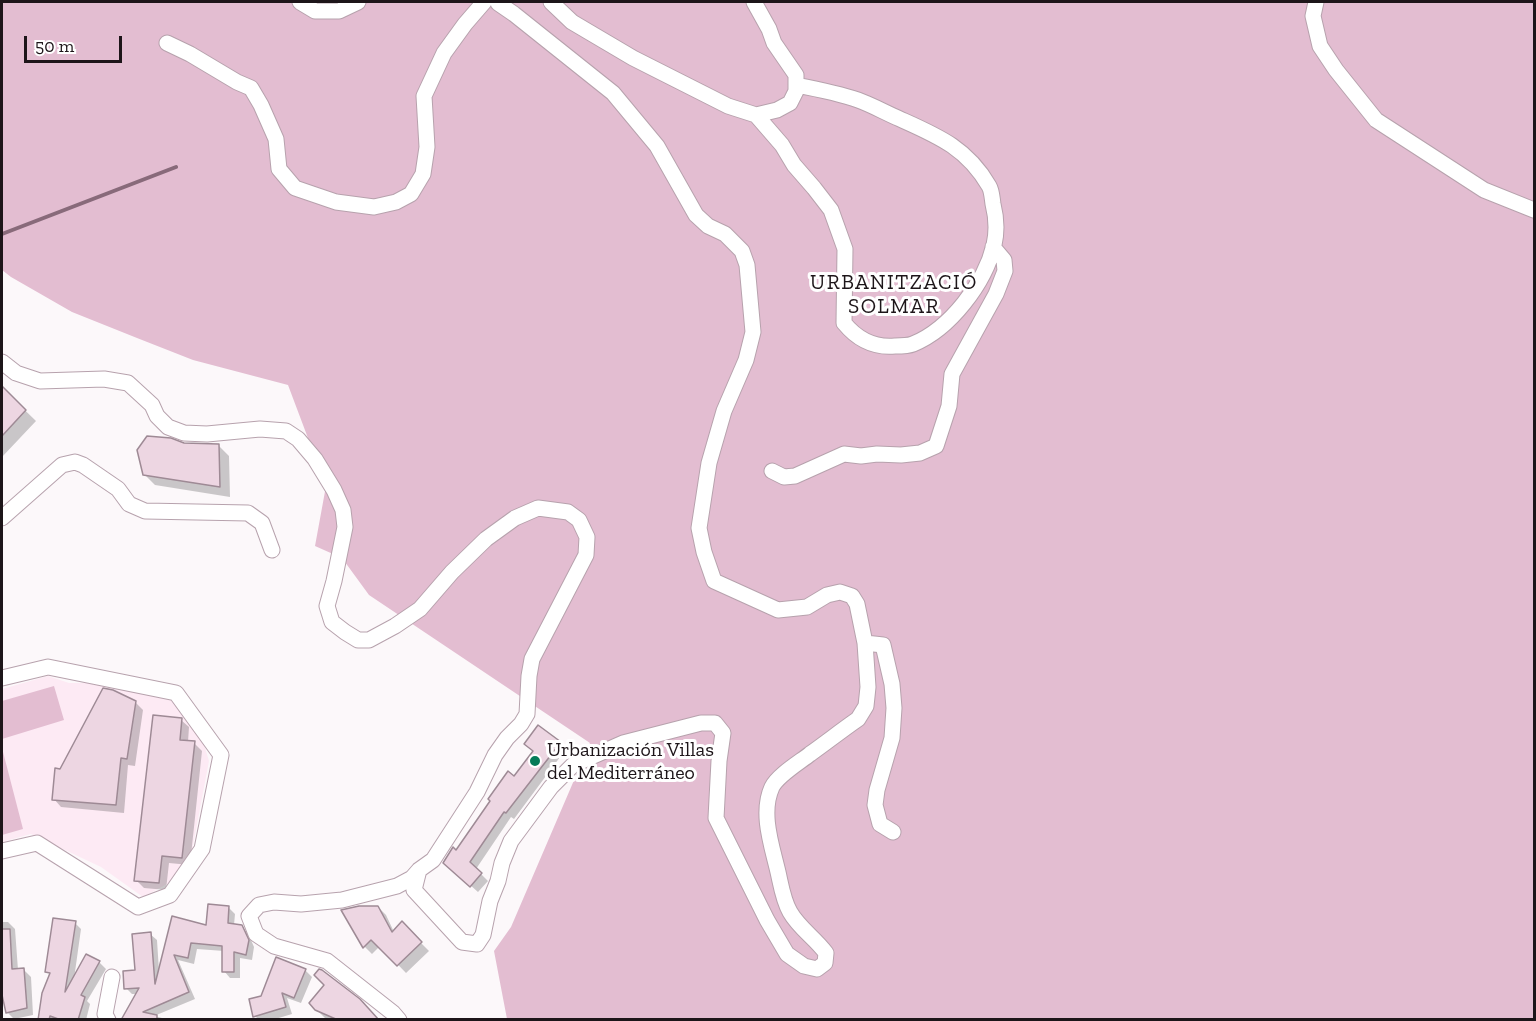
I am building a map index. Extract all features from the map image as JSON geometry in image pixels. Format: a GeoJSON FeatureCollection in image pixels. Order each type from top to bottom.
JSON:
{"type":"FeatureCollection","features":[{"type":"Feature","properties":{"kind":"street"},"geometry":{"type":"LineString","coordinates":[[300,2],[315,11],[339,11],[358,2]]}},
{"type":"Feature","properties":{"kind":"street"},"geometry":{"type":"LineString","coordinates":[[167,43],[251,88],[276,139],[279,169],[295,188],[336,202],[374,207],[396,202],[411,194],[423,174],[427,147],[424,96],[444,53],[484,2]]}},
{"type":"Feature","properties":{"kind":"street"},"geometry":{"type":"LineString","coordinates":[[419,870],[414,891],[462,942],[477,944],[483,935],[490,901],[511,841],[551,787],[573,765],[623,743],[701,723],[715,723],[723,733],[716,818],[767,920],[787,954],[804,966],[817,969],[825,963],[826,953],[798,923],[786,903],[769,832],[767,815],[769,799],[773,785],[786,772],[858,718],[866,706],[868,687],[865,643],[857,604],[852,596],[840,592],[826,595],[807,607],[778,610],[714,581],[704,552],[699,528],[709,463],[724,411],[746,360],[753,332],[747,265],[742,251],[725,234],[708,226],[696,215],[657,146],[613,93],[499,2]]}},
{"type":"Feature","properties":{"kind":"street"},"geometry":{"type":"LineString","coordinates":[[551,2],[584,31],[728,106],[756,115],[777,110],[790,103],[796,91],[796,75],[774,43],[754,2]]}},
{"type":"Feature","properties":{"kind":"street"},"geometry":{"type":"LineString","coordinates":[[1316,2],[1313,16],[1320,46],[1376,120],[1484,190],[1534,210]]}},
{"type":"Feature","properties":{"kind":"street"},"geometry":{"type":"LineString","coordinates":[[756,115],[782,145],[794,165],[831,210],[845,249],[844,323],[854,336],[871,344],[888,347],[911,345],[935,333],[973,291],[981,279],[995,243],[995,214],[990,188],[969,159],[942,139],[858,100],[796,85]]}},
{"type":"Feature","properties":{"kind":"street"},"geometry":{"type":"LineString","coordinates":[[772,471],[784,477],[795,476],[844,454],[901,455],[920,453],[936,446],[949,406],[952,374],[996,294],[1005,270],[1004,260],[993,247]]}},
{"type":"Feature","properties":{"kind":"street"},"geometry":{"type":"LineString","coordinates":[[2,362],[16,373],[40,381],[104,379],[128,383],[152,405],[157,416],[168,427],[184,433],[207,434],[260,429],[286,431],[298,439],[315,459],[343,510],[345,527],[327,606],[332,622],[358,640],[369,640],[420,609],[452,572],[486,539],[515,518],[538,508],[568,512],[579,520],[587,537],[586,555],[532,659],[527,714],[495,755],[477,792],[433,860],[412,878],[397,886],[331,901],[302,904],[274,902],[259,905],[249,916],[256,934],[274,946],[327,960],[399,1020]]}},
{"type":"Feature","properties":{"kind":"street"},"geometry":{"type":"LineString","coordinates":[[2,518],[62,465],[75,462],[118,489],[129,504],[145,511],[248,513],[262,523],[272,550]]}},
{"type":"Feature","properties":{"kind":"street"},"geometry":{"type":"LineString","coordinates":[[865,643],[884,645],[892,684],[894,708],[892,738],[875,805],[880,824],[893,832]]}},
{"type":"Feature","properties":{"kind":"street"},"geometry":{"type":"LineString","coordinates":[[2,678],[48,667],[176,693],[221,755],[202,849],[170,895],[138,908],[37,843],[2,851]]}},
{"type":"Feature","properties":{"kind":"street"},"geometry":{"type":"LineString","coordinates":[[108,1020],[105,1014],[112,977]]}},
{"type":"Feature","properties":{"kind":"shaded area"},"geometry":{"type":"Polygon","coordinates":[[[2,2],[1534,2],[1534,1019],[507,1019],[494,951],[511,927],[590,743],[369,595],[342,558],[315,546],[326,486],[288,385],[193,360],[72,312],[2,270],[2,2]]]}},
{"type":"Feature","properties":{"kind":"shaded area"},"geometry":{"type":"Polygon","coordinates":[[[48,676],[69,683],[98,683],[176,700],[203,741],[209,761],[192,851],[169,883],[143,897],[101,867],[31,834],[2,842],[2,689],[48,676]]]}},
{"type":"Feature","properties":{"kind":"shaded area"},"geometry":{"type":"Polygon","coordinates":[[[54,686],[64,720],[2,739],[2,701],[54,686]]]}},
{"type":"Feature","properties":{"kind":"shaded area"},"geometry":{"type":"Polygon","coordinates":[[[2,748],[23,829],[2,835],[2,748]]]}},
{"type":"Feature","properties":{"kind":"building"},"geometry":{"type":"Polygon","coordinates":[[[2,386],[26,410],[2,436],[2,386]]]}},
{"type":"Feature","properties":{"kind":"building"},"geometry":{"type":"Polygon","coordinates":[[[147,436],[171,438],[184,443],[219,444],[220,487],[143,475],[137,450],[147,436]]]}},
{"type":"Feature","properties":{"kind":"building"},"geometry":{"type":"Polygon","coordinates":[[[103,688],[113,690],[136,701],[127,759],[121,758],[116,805],[52,800],[55,768],[60,769],[103,688]]]}},
{"type":"Feature","properties":{"kind":"building"},"geometry":{"type":"Polygon","coordinates":[[[153,715],[182,718],[180,740],[195,741],[182,858],[162,856],[159,883],[134,881],[153,715]]]}},
{"type":"Feature","properties":{"kind":"building"},"geometry":{"type":"Polygon","coordinates":[[[538,725],[561,742],[506,813],[504,812],[470,862],[482,873],[470,887],[443,863],[453,847],[456,850],[508,771],[514,776],[533,751],[524,744],[538,725]]]}},
{"type":"Feature","properties":{"kind":"building"},"geometry":{"type":"Polygon","coordinates":[[[208,904],[229,906],[228,923],[242,925],[249,940],[246,955],[234,952],[234,972],[222,972],[222,946],[191,943],[188,958],[174,955],[189,992],[143,1012],[157,1015],[157,1020],[121,1020],[139,988],[124,989],[123,971],[135,970],[132,934],[151,932],[155,984],[172,916],[206,925],[208,904]]]}},
{"type":"Feature","properties":{"kind":"building"},"geometry":{"type":"Polygon","coordinates":[[[359,906],[378,906],[392,932],[402,921],[422,942],[397,966],[371,940],[363,948],[341,910],[359,906]]]}},
{"type":"Feature","properties":{"kind":"building"},"geometry":{"type":"Polygon","coordinates":[[[53,918],[76,921],[65,992],[86,954],[100,961],[81,995],[85,997],[78,1020],[61,1020],[50,1016],[49,1020],[38,1020],[42,993],[50,973],[45,972],[53,918]]]}},
{"type":"Feature","properties":{"kind":"building"},"geometry":{"type":"Polygon","coordinates":[[[2,929],[10,929],[12,969],[24,968],[27,1008],[6,1013],[2,995],[2,929]]]}},
{"type":"Feature","properties":{"kind":"building"},"geometry":{"type":"Polygon","coordinates":[[[276,957],[306,969],[294,998],[282,993],[286,1007],[253,1017],[249,999],[261,996],[276,957]]]}},
{"type":"Feature","properties":{"kind":"building"},"geometry":{"type":"Polygon","coordinates":[[[319,969],[360,999],[379,1020],[338,1020],[315,1010],[309,1003],[324,985],[314,975],[319,969]]]}},
{"type":"Feature","properties":{"kind":"waterway"},"geometry":{"type":"LineString","coordinates":[[2,234],[176,167]]}},
{"type":"Feature","properties":{"kind":"place","name":"Urbanización Villas del Mediterráneo"},"geometry":{"type":"Point","coordinates":[535,761]}},
{"type":"Feature","properties":{"kind":"district","name":"URBANITZACIÓ SOLMAR"},"geometry":{"type":"Point","coordinates":[894,295]}}]}
